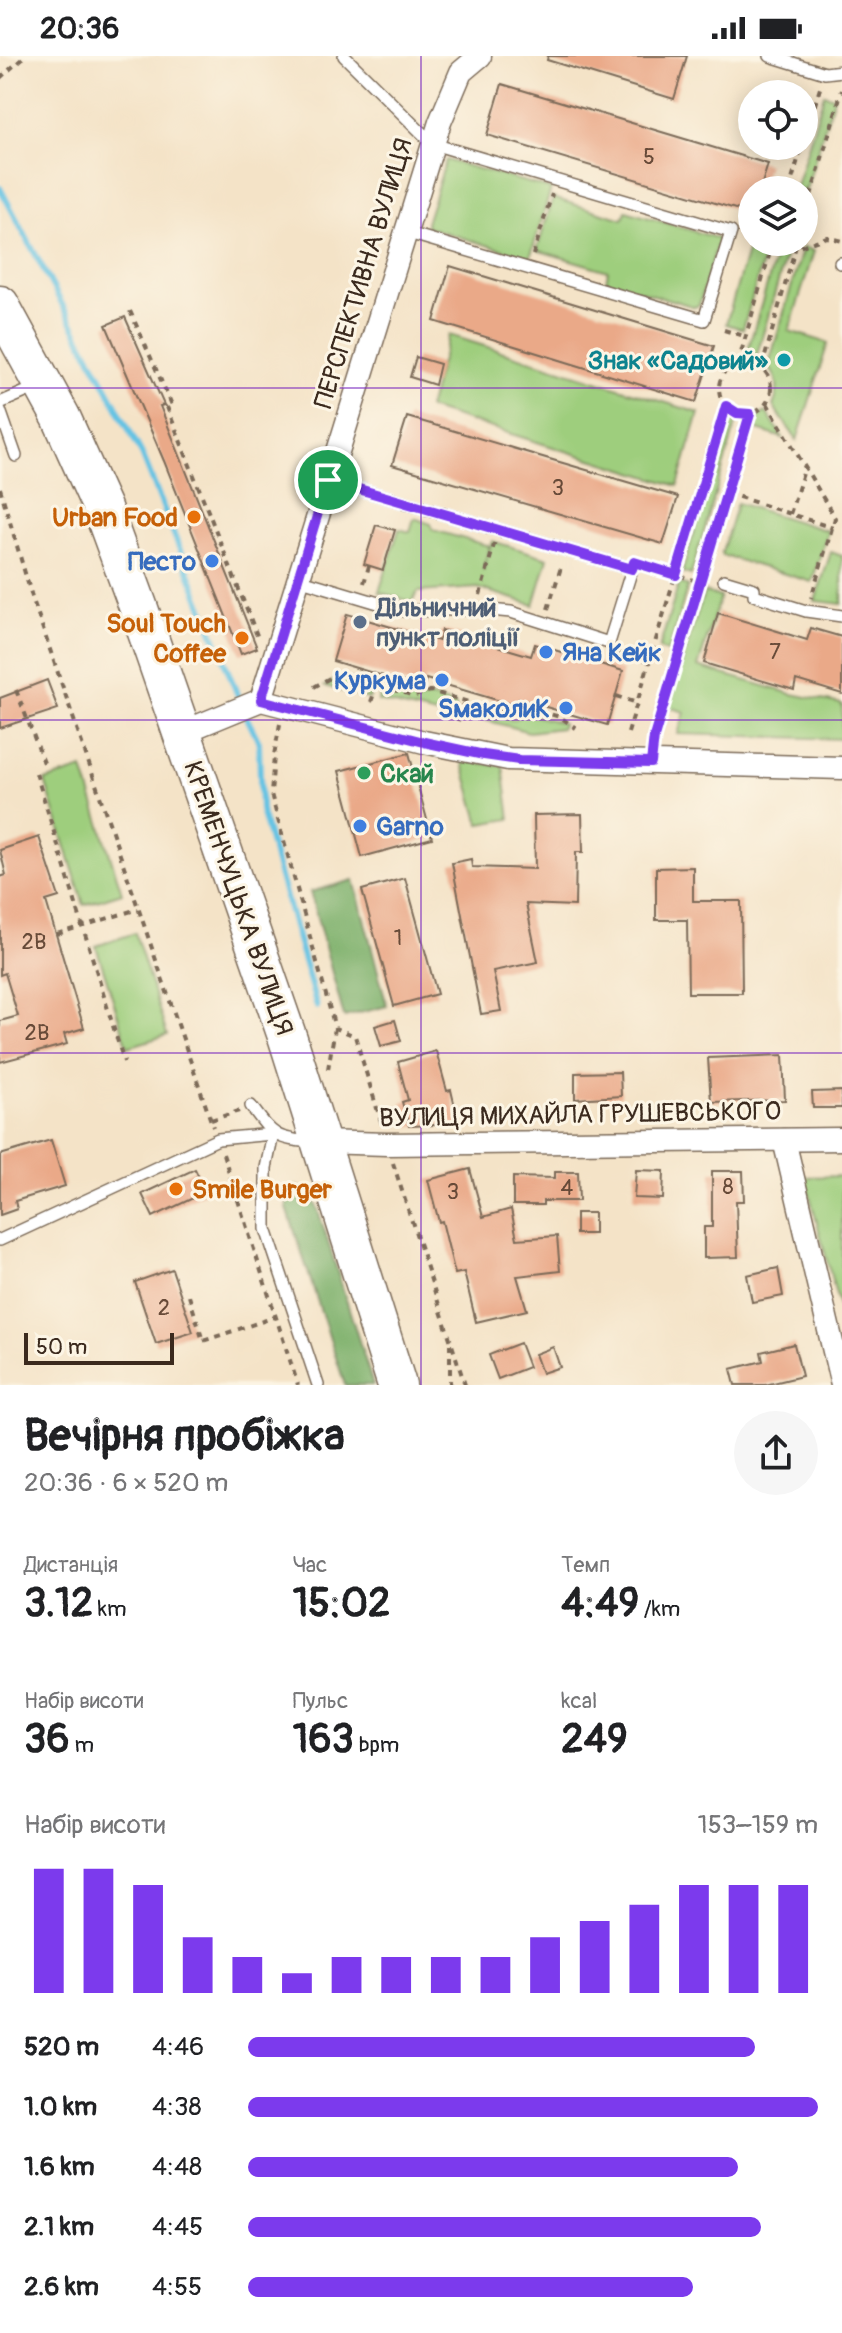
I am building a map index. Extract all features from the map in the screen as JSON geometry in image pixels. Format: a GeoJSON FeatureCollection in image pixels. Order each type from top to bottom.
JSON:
{"type":"FeatureCollection","features":[{"type":"Feature","properties":{"kind":"highway","name":"КРЕМЕНЧУЦЬКА ВУЛИЦЯ"},"geometry":{"type":"LineString","coordinates":[[0,305],[61,417],[102,508],[288,1039],[397,1385]]}},
{"type":"Feature","properties":{"kind":"street","name":"ПЕРСПЕКТИВНА ВУЛИЦЯ"},"geometry":{"type":"LineString","coordinates":[[261,700],[433,144],[455,83],[466,67],[480,56]]}},
{"type":"Feature","properties":{"kind":"street"},"geometry":{"type":"LineString","coordinates":[[181,733],[261,700],[424,742],[519,760],[842,768]]}},
{"type":"Feature","properties":{"kind":"street","name":"ВУЛИЦЯ МИХАЙЛА ГРУШЕВСЬКОГО"},"geometry":{"type":"LineString","coordinates":[[320,1142],[842,1139]]}},
{"type":"Feature","properties":{"kind":"street"},"geometry":{"type":"LineString","coordinates":[[784,1140],[842,1385]]}},
{"type":"Feature","properties":{"kind":"lane"},"geometry":{"type":"LineString","coordinates":[[344,56],[433,144],[731,232],[704,320],[405,232]]}},
{"type":"Feature","properties":{"kind":"lane"},"geometry":{"type":"LineString","coordinates":[[770,56],[825,73],[842,71]]}},
{"type":"Feature","properties":{"kind":"lane"},"geometry":{"type":"LineString","coordinates":[[0,403],[43,384]]}},
{"type":"Feature","properties":{"kind":"lane"},"geometry":{"type":"LineString","coordinates":[[0,410],[16,456]]}},
{"type":"Feature","properties":{"kind":"lane"},"geometry":{"type":"LineString","coordinates":[[298,579],[405,611],[479,609],[511,612],[609,643],[632,569],[328,480]]}},
{"type":"Feature","properties":{"kind":"lane"},"geometry":{"type":"LineString","coordinates":[[724,580],[754,589],[754,595],[806,611],[842,616]]}},
{"type":"Feature","properties":{"kind":"lane"},"geometry":{"type":"LineString","coordinates":[[251,1106],[273,1134]]}},
{"type":"Feature","properties":{"kind":"lane"},"geometry":{"type":"LineString","coordinates":[[273,1134],[267,1157],[266,1229],[318,1385]]}},
{"type":"Feature","properties":{"kind":"lane"},"geometry":{"type":"LineString","coordinates":[[0,1240],[218,1139],[273,1134],[294,1141],[320,1142]]}},
{"type":"Feature","properties":{"kind":"path"},"geometry":{"type":"LineString","coordinates":[[0,78],[25,56]]}},
{"type":"Feature","properties":{"kind":"path"},"geometry":{"type":"LineString","coordinates":[[818,95],[825,73]]}},
{"type":"Feature","properties":{"kind":"path"},"geometry":{"type":"LineString","coordinates":[[817,176],[842,90]]}},
{"type":"Feature","properties":{"kind":"path"},"geometry":{"type":"LineString","coordinates":[[529,268],[556,181]]}},
{"type":"Feature","properties":{"kind":"path"},"geometry":{"type":"LineString","coordinates":[[818,239],[827,237],[842,241]]}},
{"type":"Feature","properties":{"kind":"path"},"geometry":{"type":"LineString","coordinates":[[738,363],[771,256]]}},
{"type":"Feature","properties":{"kind":"path"},"geometry":{"type":"LineString","coordinates":[[762,367],[793,256]]}},
{"type":"Feature","properties":{"kind":"path"},"geometry":{"type":"LineString","coordinates":[[130,311],[172,405],[167,407],[264,653],[273,664]]}},
{"type":"Feature","properties":{"kind":"path"},"geometry":{"type":"LineString","coordinates":[[724,330],[745,337]]}},
{"type":"Feature","properties":{"kind":"path"},"geometry":{"type":"LineString","coordinates":[[750,362],[762,367],[770,381],[767,403],[750,414],[737,413],[726,406],[720,396],[719,384],[727,368],[750,362]]}},
{"type":"Feature","properties":{"kind":"path"},"geometry":{"type":"LineString","coordinates":[[767,403],[835,518],[806,611]]}},
{"type":"Feature","properties":{"kind":"path"},"geometry":{"type":"LineString","coordinates":[[628,733],[726,406]]}},
{"type":"Feature","properties":{"kind":"path"},"geometry":{"type":"LineString","coordinates":[[651,763],[654,737],[750,414]]}},
{"type":"Feature","properties":{"kind":"path"},"geometry":{"type":"LineString","coordinates":[[790,514],[805,467]]}},
{"type":"Feature","properties":{"kind":"path"},"geometry":{"type":"LineString","coordinates":[[0,488],[32,597],[218,1139],[298,1385]]}},
{"type":"Feature","properties":{"kind":"path"},"geometry":{"type":"LineString","coordinates":[[727,493],[833,528]]}},
{"type":"Feature","properties":{"kind":"path"},"geometry":{"type":"LineString","coordinates":[[479,609],[481,590],[498,529]]}},
{"type":"Feature","properties":{"kind":"path"},"geometry":{"type":"LineString","coordinates":[[544,622],[567,549]]}},
{"type":"Feature","properties":{"kind":"path"},"geometry":{"type":"LineString","coordinates":[[632,569],[634,562],[700,582]]}},
{"type":"Feature","properties":{"kind":"path"},"geometry":{"type":"LineString","coordinates":[[609,643],[607,649],[650,662]]}},
{"type":"Feature","properties":{"kind":"path"},"geometry":{"type":"LineString","coordinates":[[314,687],[337,674],[415,696],[430,691],[511,714],[522,706],[560,717],[576,728]]}},
{"type":"Feature","properties":{"kind":"path"},"geometry":{"type":"LineString","coordinates":[[371,702],[377,685]]}},
{"type":"Feature","properties":{"kind":"path"},"geometry":{"type":"LineString","coordinates":[[16,690],[44,763]]}},
{"type":"Feature","properties":{"kind":"path"},"geometry":{"type":"LineString","coordinates":[[616,696],[637,703]]}},
{"type":"Feature","properties":{"kind":"path"},"geometry":{"type":"LineString","coordinates":[[458,721],[465,700]]}},
{"type":"Feature","properties":{"kind":"path"},"geometry":{"type":"LineString","coordinates":[[286,706],[279,725],[271,794],[335,1028],[328,1070]]}},
{"type":"Feature","properties":{"kind":"path"},"geometry":{"type":"LineString","coordinates":[[36,773],[124,1062]]}},
{"type":"Feature","properties":{"kind":"path"},"geometry":{"type":"LineString","coordinates":[[57,934],[138,909]]}},
{"type":"Feature","properties":{"kind":"path"},"geometry":{"type":"LineString","coordinates":[[335,1028],[355,1036],[382,1127]]}},
{"type":"Feature","properties":{"kind":"path"},"geometry":{"type":"LineString","coordinates":[[393,1163],[465,1385]]}},
{"type":"Feature","properties":{"kind":"path"},"geometry":{"type":"LineString","coordinates":[[189,1296],[203,1341],[275,1317]]}},
{"type":"Feature","properties":{"kind":"path"},"geometry":{"type":"LineString","coordinates":[[450,1337],[450,1385]]}},
{"type":"Feature","properties":{"kind":"green space"},"geometry":{"type":"Polygon","coordinates":[[[824,94],[834,97],[818,150],[818,114],[824,94]]]}},
{"type":"Feature","properties":{"kind":"green space"},"geometry":{"type":"Polygon","coordinates":[[[446,160],[551,189],[530,258],[427,227],[446,160]]]}},
{"type":"Feature","properties":{"kind":"green space"},"geometry":{"type":"Polygon","coordinates":[[[804,160],[815,160],[810,176],[799,176],[804,160]]]}},
{"type":"Feature","properties":{"kind":"green space"},"geometry":{"type":"Polygon","coordinates":[[[553,198],[623,219],[626,211],[717,238],[699,305],[695,307],[606,281],[608,271],[537,250],[553,198]]]}},
{"type":"Feature","properties":{"kind":"green space"},"geometry":{"type":"Polygon","coordinates":[[[746,256],[764,256],[743,329],[726,324],[746,256]]]}},
{"type":"Feature","properties":{"kind":"green space"},"geometry":{"type":"Polygon","coordinates":[[[776,256],[786,256],[756,358],[746,356],[776,256]]]}},
{"type":"Feature","properties":{"kind":"green space"},"geometry":{"type":"Polygon","coordinates":[[[800,256],[812,256],[789,331],[828,343],[797,440],[773,406],[777,385],[768,367],[800,256]]]}},
{"type":"Feature","properties":{"kind":"green space"},"geometry":{"type":"Polygon","coordinates":[[[449,335],[699,413],[678,486],[428,408],[449,335]]]}},
{"type":"Feature","properties":{"kind":"green space"},"geometry":{"type":"Polygon","coordinates":[[[766,412],[783,438],[751,428],[753,419],[766,412]]]}},
{"type":"Feature","properties":{"kind":"green space"},"geometry":{"type":"Polygon","coordinates":[[[728,418],[737,421],[691,575],[682,572],[728,418]]]}},
{"type":"Feature","properties":{"kind":"green space"},"geometry":{"type":"Polygon","coordinates":[[[737,503],[828,531],[812,582],[721,555],[737,503]]]}},
{"type":"Feature","properties":{"kind":"green space"},"geometry":{"type":"Polygon","coordinates":[[[414,518],[431,524],[433,530],[489,546],[483,571],[492,541],[548,558],[534,605],[478,588],[418,592],[412,602],[379,592],[399,529],[410,532],[414,518]]]}},
{"type":"Feature","properties":{"kind":"green space"},"geometry":{"type":"Polygon","coordinates":[[[831,552],[842,556],[842,604],[815,601],[831,552]]]}},
{"type":"Feature","properties":{"kind":"green space"},"geometry":{"type":"Polygon","coordinates":[[[679,583],[688,586],[668,652],[659,649],[679,583]]]}},
{"type":"Feature","properties":{"kind":"green space"},"geometry":{"type":"Polygon","coordinates":[[[704,592],[720,597],[698,667],[792,694],[842,704],[842,739],[678,734],[685,712],[668,707],[704,592]]]}},
{"type":"Feature","properties":{"kind":"green space"},"geometry":{"type":"Polygon","coordinates":[[[340,677],[374,686],[369,699],[325,686],[340,677]]]}},
{"type":"Feature","properties":{"kind":"green space"},"geometry":{"type":"Polygon","coordinates":[[[382,689],[422,700],[429,697],[455,705],[457,712],[436,715],[378,701],[382,689]]]}},
{"type":"Feature","properties":{"kind":"green space"},"geometry":{"type":"Polygon","coordinates":[[[467,707],[513,720],[525,713],[562,723],[561,728],[529,732],[467,715],[467,707]]]}},
{"type":"Feature","properties":{"kind":"green space"},"geometry":{"type":"Polygon","coordinates":[[[462,761],[503,766],[510,819],[480,824],[462,761]]]}},
{"type":"Feature","properties":{"kind":"green space"},"geometry":{"type":"Polygon","coordinates":[[[83,769],[122,893],[84,905],[45,781],[83,769]]]}},
{"type":"Feature","properties":{"kind":"green space"},"geometry":{"type":"Polygon","coordinates":[[[354,880],[387,1006],[344,1017],[310,892],[354,880]]]}},
{"type":"Feature","properties":{"kind":"green space"},"geometry":{"type":"Polygon","coordinates":[[[135,933],[167,1035],[128,1047],[96,946],[135,933]]]}},
{"type":"Feature","properties":{"kind":"green space"},"geometry":{"type":"Polygon","coordinates":[[[842,1176],[842,1318],[805,1177],[842,1176]]]}},
{"type":"Feature","properties":{"kind":"green space"},"geometry":{"type":"Polygon","coordinates":[[[297,1186],[309,1193],[317,1207],[373,1385],[345,1385],[287,1208],[289,1192],[297,1186]]]}},
{"type":"Feature","properties":{"kind":"building"},"geometry":{"type":"Polygon","coordinates":[[[548,56],[687,56],[674,99],[547,60],[548,56]]]}},
{"type":"Feature","properties":{"kind":"building"},"geometry":{"type":"Polygon","coordinates":[[[502,84],[738,155],[738,160],[768,164],[764,176],[738,176],[738,210],[487,135],[502,84]]]}},
{"type":"Feature","properties":{"kind":"building"},"geometry":{"type":"Polygon","coordinates":[[[450,266],[714,346],[696,402],[434,321],[450,266]]]}},
{"type":"Feature","properties":{"kind":"building"},"geometry":{"type":"Polygon","coordinates":[[[125,317],[164,405],[160,406],[257,648],[241,654],[106,325],[125,317]]]}},
{"type":"Feature","properties":{"kind":"building"},"geometry":{"type":"Polygon","coordinates":[[[416,357],[440,364],[435,385],[410,377],[416,357]]]}},
{"type":"Feature","properties":{"kind":"building"},"geometry":{"type":"Polygon","coordinates":[[[407,417],[678,497],[663,544],[392,465],[407,417]]]}},
{"type":"Feature","properties":{"kind":"building"},"geometry":{"type":"Polygon","coordinates":[[[376,525],[395,530],[383,570],[364,564],[376,525]]]}},
{"type":"Feature","properties":{"kind":"building"},"geometry":{"type":"Polygon","coordinates":[[[718,613],[807,640],[811,628],[842,637],[842,694],[796,680],[794,690],[704,663],[718,613]]]}},
{"type":"Feature","properties":{"kind":"building"},"geometry":{"type":"Polygon","coordinates":[[[347,614],[439,641],[442,630],[531,656],[535,644],[623,671],[607,725],[519,699],[517,706],[426,679],[423,688],[333,661],[347,614]]]}},
{"type":"Feature","properties":{"kind":"building"},"geometry":{"type":"Polygon","coordinates":[[[47,680],[58,709],[0,728],[0,698],[47,680]]]}},
{"type":"Feature","properties":{"kind":"building"},"geometry":{"type":"Polygon","coordinates":[[[409,753],[432,838],[362,857],[339,771],[409,753]]]}},
{"type":"Feature","properties":{"kind":"building"},"geometry":{"type":"Polygon","coordinates":[[[582,814],[583,852],[576,852],[575,906],[526,904],[538,962],[493,971],[501,1011],[481,1014],[452,863],[471,859],[472,867],[535,869],[534,815],[582,814]]]}},
{"type":"Feature","properties":{"kind":"building"},"geometry":{"type":"Polygon","coordinates":[[[39,837],[59,897],[46,901],[84,1028],[64,1034],[67,1044],[0,1062],[0,1021],[18,1016],[5,973],[0,975],[0,877],[6,875],[0,850],[39,837]]]}},
{"type":"Feature","properties":{"kind":"building"},"geometry":{"type":"Polygon","coordinates":[[[693,867],[693,901],[741,901],[742,993],[688,993],[687,920],[656,920],[656,868],[693,867]]]}},
{"type":"Feature","properties":{"kind":"building"},"geometry":{"type":"Polygon","coordinates":[[[405,878],[437,994],[394,1006],[362,890],[405,878]]]}},
{"type":"Feature","properties":{"kind":"building"},"geometry":{"type":"Polygon","coordinates":[[[395,1020],[401,1041],[381,1046],[375,1026],[395,1020]]]}},
{"type":"Feature","properties":{"kind":"building"},"geometry":{"type":"Polygon","coordinates":[[[436,1051],[447,1091],[451,1090],[459,1124],[409,1126],[402,1102],[408,1100],[398,1062],[436,1051]]]}},
{"type":"Feature","properties":{"kind":"building"},"geometry":{"type":"Polygon","coordinates":[[[783,1055],[785,1100],[711,1102],[708,1058],[783,1055]]]}},
{"type":"Feature","properties":{"kind":"building"},"geometry":{"type":"Polygon","coordinates":[[[620,1072],[621,1096],[575,1099],[575,1073],[620,1072]]]}},
{"type":"Feature","properties":{"kind":"building"},"geometry":{"type":"Polygon","coordinates":[[[842,1091],[842,1108],[813,1108],[812,1092],[842,1091]]]}},
{"type":"Feature","properties":{"kind":"building"},"geometry":{"type":"Polygon","coordinates":[[[51,1140],[65,1186],[15,1201],[17,1209],[0,1215],[0,1155],[51,1140]]]}},
{"type":"Feature","properties":{"kind":"building"},"geometry":{"type":"Polygon","coordinates":[[[195,1169],[206,1192],[153,1217],[142,1194],[195,1169]]]}},
{"type":"Feature","properties":{"kind":"building"},"geometry":{"type":"Polygon","coordinates":[[[470,1169],[483,1217],[511,1209],[517,1239],[557,1236],[560,1271],[517,1276],[527,1310],[476,1322],[464,1272],[455,1274],[428,1180],[470,1169]]]}},
{"type":"Feature","properties":{"kind":"building"},"geometry":{"type":"Polygon","coordinates":[[[636,1170],[664,1171],[663,1199],[634,1198],[636,1170]]]}},
{"type":"Feature","properties":{"kind":"building"},"geometry":{"type":"Polygon","coordinates":[[[712,1171],[743,1171],[744,1201],[736,1201],[738,1257],[704,1258],[704,1227],[712,1227],[712,1171]]]}},
{"type":"Feature","properties":{"kind":"building"},"geometry":{"type":"Polygon","coordinates":[[[555,1172],[578,1172],[579,1201],[513,1205],[513,1177],[555,1178],[555,1172]]]}},
{"type":"Feature","properties":{"kind":"building"},"geometry":{"type":"Polygon","coordinates":[[[576,1213],[594,1213],[594,1234],[576,1234],[576,1213]]]}},
{"type":"Feature","properties":{"kind":"building"},"geometry":{"type":"Polygon","coordinates":[[[778,1268],[783,1296],[752,1302],[747,1275],[778,1268]]]}},
{"type":"Feature","properties":{"kind":"building"},"geometry":{"type":"Polygon","coordinates":[[[172,1269],[193,1332],[156,1344],[135,1282],[172,1269]]]}},
{"type":"Feature","properties":{"kind":"building"},"geometry":{"type":"Polygon","coordinates":[[[520,1343],[529,1367],[498,1379],[489,1355],[520,1343]]]}},
{"type":"Feature","properties":{"kind":"building"},"geometry":{"type":"Polygon","coordinates":[[[794,1344],[802,1376],[765,1385],[735,1385],[731,1369],[763,1361],[761,1352],[794,1344]]]}},
{"type":"Feature","properties":{"kind":"building"},"geometry":{"type":"Polygon","coordinates":[[[553,1347],[560,1367],[542,1373],[535,1354],[553,1347]]]}},
{"type":"Feature","properties":{"kind":"waterway"},"geometry":{"type":"LineString","coordinates":[[0,188],[142,454],[238,696]]}},
{"type":"Feature","properties":{"kind":"waterway"},"geometry":{"type":"LineString","coordinates":[[245,714],[259,742],[261,810],[317,1007]]}},
{"type":"Feature","properties":{"kind":"place","name":"Знак «Садовий»"},"geometry":{"type":"Point","coordinates":[784,360]}},
{"type":"Feature","properties":{"kind":"place","name":"Urban Food"},"geometry":{"type":"Point","coordinates":[194,517]}},
{"type":"Feature","properties":{"kind":"place","name":"Песто"},"geometry":{"type":"Point","coordinates":[212,561]}},
{"type":"Feature","properties":{"kind":"place","name":"Дільничний пункт поліції"},"geometry":{"type":"Point","coordinates":[360,622]}},
{"type":"Feature","properties":{"kind":"place","name":"Soul Touch Coffee"},"geometry":{"type":"Point","coordinates":[242,638]}},
{"type":"Feature","properties":{"kind":"place","name":"Яна Кейк"},"geometry":{"type":"Point","coordinates":[546,652]}},
{"type":"Feature","properties":{"kind":"place","name":"Куркума"},"geometry":{"type":"Point","coordinates":[442,680]}},
{"type":"Feature","properties":{"kind":"place","name":"SмаколиК"},"geometry":{"type":"Point","coordinates":[566,708]}},
{"type":"Feature","properties":{"kind":"place","name":"Скай"},"geometry":{"type":"Point","coordinates":[364,773]}},
{"type":"Feature","properties":{"kind":"place","name":"Garno"},"geometry":{"type":"Point","coordinates":[360,826]}},
{"type":"Feature","properties":{"kind":"place","name":"Smile Burger"},"geometry":{"type":"Point","coordinates":[176,1189]}},
{"type":"Feature","properties":{"kind":"route"},"geometry":{"type":"LineString","coordinates":[[726,406],[737,413],[750,414],[654,737],[651,763],[519,760],[484,755],[261,700],[328,480],[632,569],[634,562],[676,575],[726,406]]}}]}
